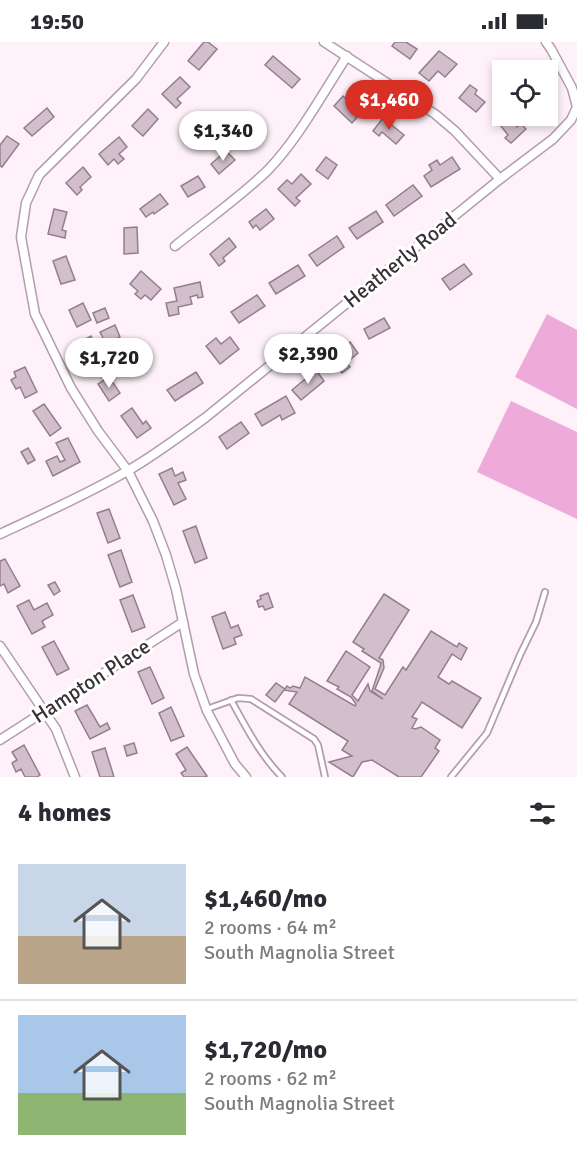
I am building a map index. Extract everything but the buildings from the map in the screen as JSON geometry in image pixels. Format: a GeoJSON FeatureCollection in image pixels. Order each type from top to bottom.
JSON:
{"type":"FeatureCollection","features":[{"type":"Feature","properties":{"kind":"street"},"geometry":{"type":"LineString","coordinates":[[164,42],[136,79],[39,175],[26,203],[21,237],[35,314],[71,388],[98,431],[128,471],[153,521],[176,589],[194,674],[207,709],[235,764],[246,777]]}},
{"type":"Feature","properties":{"kind":"street"},"geometry":{"type":"LineString","coordinates":[[324,42],[435,114],[455,131],[500,179]]}},
{"type":"Feature","properties":{"kind":"street","name":"Heatherly Road"},"geometry":{"type":"LineString","coordinates":[[0,534],[128,471],[167,446],[553,139],[571,120],[577,107],[572,88],[546,42]]}},
{"type":"Feature","properties":{"kind":"street"},"geometry":{"type":"LineString","coordinates":[[174,246],[269,169],[291,141],[347,56]]}},
{"type":"Feature","properties":{"kind":"street","name":"Hampton Place"},"geometry":{"type":"LineString","coordinates":[[0,740],[183,622]]}},
{"type":"Feature","properties":{"kind":"street"},"geometry":{"type":"LineString","coordinates":[[0,646],[56,729],[75,777]]}},
{"type":"Feature","properties":{"kind":"lane"},"geometry":{"type":"LineString","coordinates":[[451,777],[487,733],[536,622],[545,592]]}},
{"type":"Feature","properties":{"kind":"lane"},"geometry":{"type":"LineString","coordinates":[[207,709],[238,698],[251,699],[314,739],[318,745],[325,777]]}},
{"type":"Feature","properties":{"kind":"lane"},"geometry":{"type":"LineString","coordinates":[[231,700],[250,735],[275,771],[282,777]]}},
{"type":"Feature","properties":{"kind":"shaded area"},"geometry":{"type":"Polygon","coordinates":[[[547,314],[577,330],[577,409],[515,377],[547,314]]]}},
{"type":"Feature","properties":{"kind":"shaded area"},"geometry":{"type":"Polygon","coordinates":[[[511,401],[577,432],[577,519],[477,472],[511,401]]]}}]}
